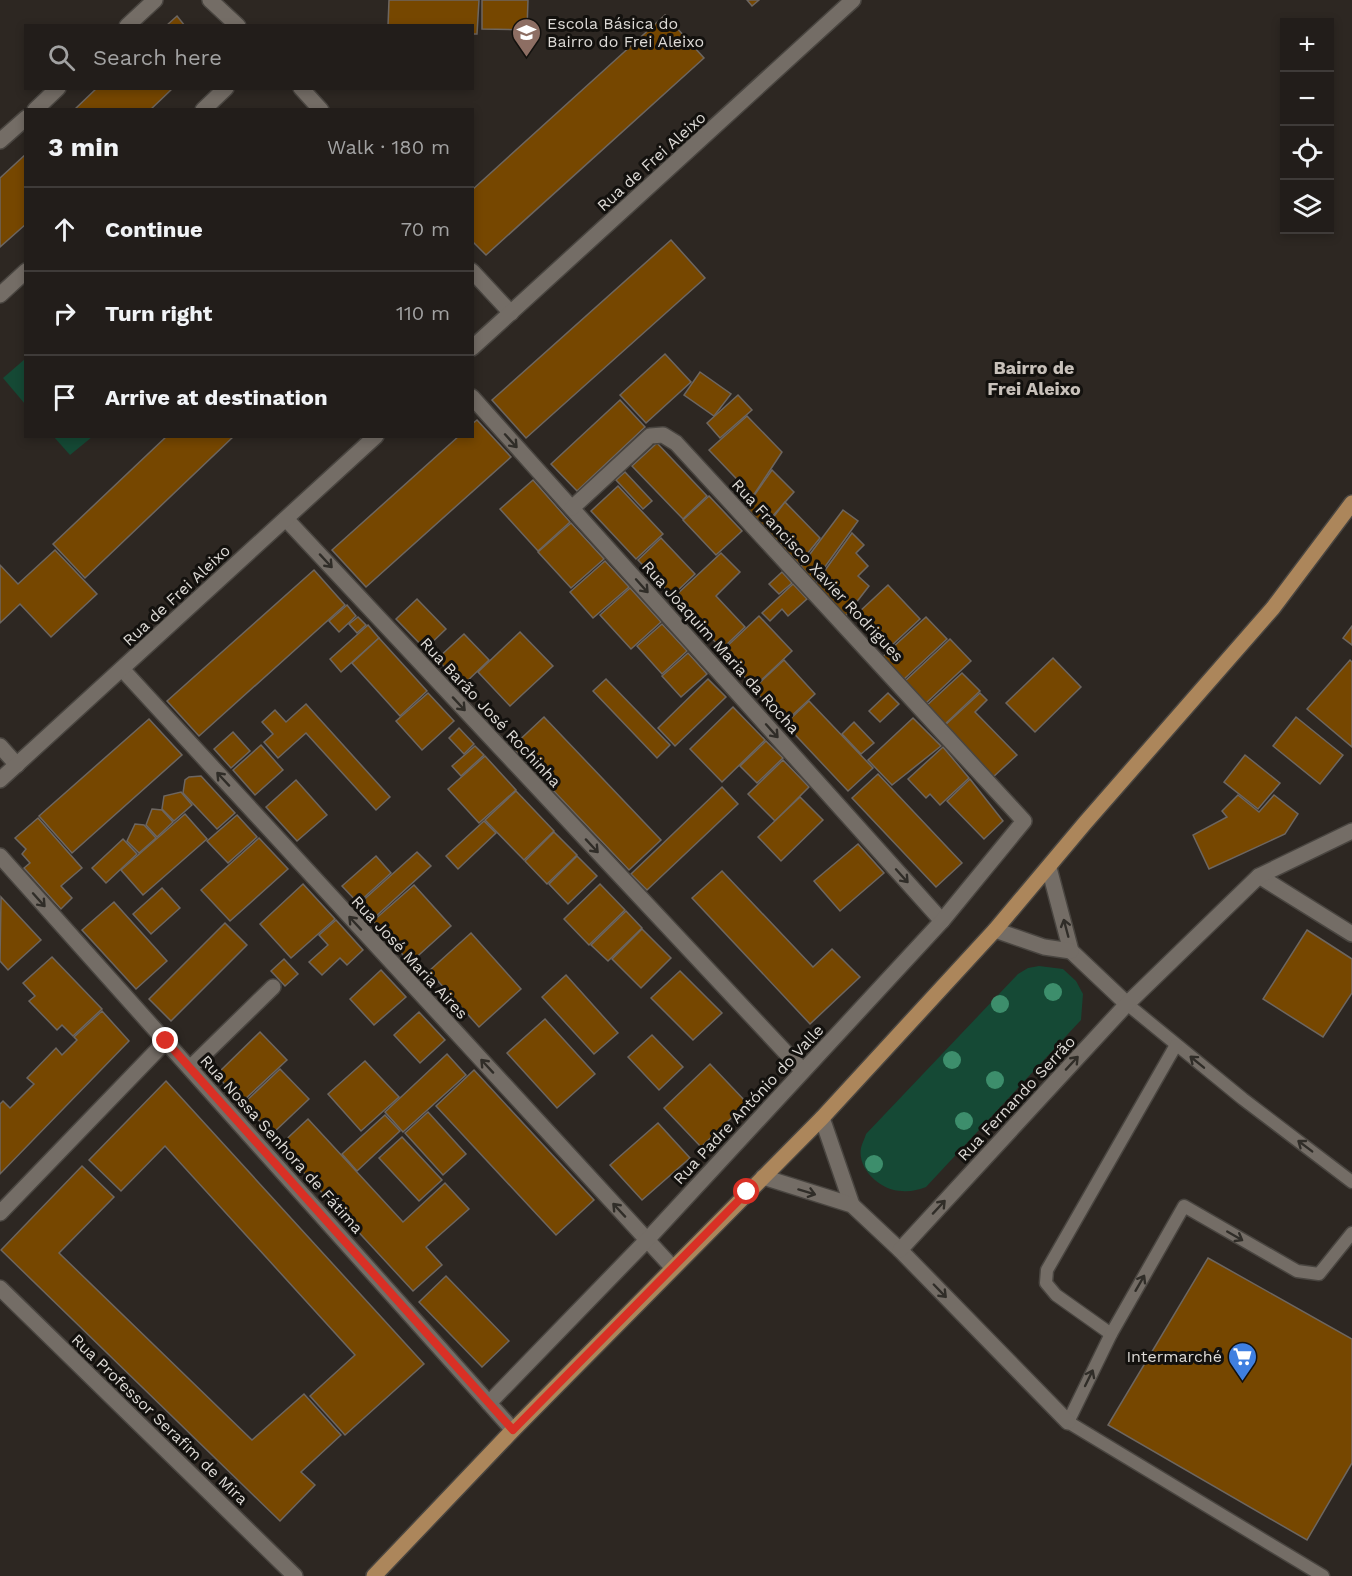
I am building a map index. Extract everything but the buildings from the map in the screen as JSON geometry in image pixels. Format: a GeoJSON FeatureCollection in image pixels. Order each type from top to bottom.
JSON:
{"type":"FeatureCollection","features":[{"type":"Feature","properties":{"kind":"main road"},"geometry":{"type":"LineString","coordinates":[[374,1576],[513,1430],[822,1118],[995,930],[1085,823],[1273,608],[1352,503]]}},
{"type":"Feature","properties":{"kind":"street"},"geometry":{"type":"LineString","coordinates":[[129,24],[155,0]]}},
{"type":"Feature","properties":{"kind":"street"},"geometry":{"type":"LineString","coordinates":[[210,0],[236,24]]}},
{"type":"Feature","properties":{"kind":"street","name":"Rua de Frei Aleixo"},"geometry":{"type":"LineString","coordinates":[[474,346],[853,0]]}},
{"type":"Feature","properties":{"kind":"street"},"geometry":{"type":"LineString","coordinates":[[37,108],[56,90]]}},
{"type":"Feature","properties":{"kind":"street"},"geometry":{"type":"LineString","coordinates":[[205,108],[224,90]]}},
{"type":"Feature","properties":{"kind":"street"},"geometry":{"type":"LineString","coordinates":[[303,90],[319,108]]}},
{"type":"Feature","properties":{"kind":"street"},"geometry":{"type":"LineString","coordinates":[[0,141],[24,120]]}},
{"type":"Feature","properties":{"kind":"street"},"geometry":{"type":"LineString","coordinates":[[0,295],[24,273]]}},
{"type":"Feature","properties":{"kind":"street"},"geometry":{"type":"LineString","coordinates":[[474,273],[511,313]]}},
{"type":"Feature","properties":{"kind":"street","name":"Rua Joaquim Maria da Rocha"},"geometry":{"type":"LineString","coordinates":[[474,399],[942,921]]}},
{"type":"Feature","properties":{"kind":"street","name":"Rua Francisco Xavier Rodrigues"},"geometry":{"type":"LineString","coordinates":[[572,508],[650,436],[663,435],[676,443],[1024,821]]}},
{"type":"Feature","properties":{"kind":"street","name":"Rua de Frei Aleixo"},"geometry":{"type":"LineString","coordinates":[[0,780],[374,438]]}},
{"type":"Feature","properties":{"kind":"street","name":"Rua Barão José Rochinha"},"geometry":{"type":"LineString","coordinates":[[286,519],[803,1071]]}},
{"type":"Feature","properties":{"kind":"street","name":"Rua José Maria Aires"},"geometry":{"type":"LineString","coordinates":[[122,669],[673,1268]]}},
{"type":"Feature","properties":{"kind":"street"},"geometry":{"type":"LineString","coordinates":[[0,746],[17,765]]}},
{"type":"Feature","properties":{"kind":"street","name":"Rua Padre António do Valle"},"geometry":{"type":"LineString","coordinates":[[489,1403],[646,1240],[942,921],[1024,821]]}},
{"type":"Feature","properties":{"kind":"street","name":"Rua Fernando Serrão"},"geometry":{"type":"LineString","coordinates":[[900,1250],[1127,1004],[1259,876],[1352,831]]}},
{"type":"Feature","properties":{"kind":"street","name":"Rua Nossa Senhora de Fátima"},"geometry":{"type":"LineString","coordinates":[[0,856],[513,1430]]}},
{"type":"Feature","properties":{"kind":"street"},"geometry":{"type":"LineString","coordinates":[[1049,868],[1071,951],[1127,1004]]}},
{"type":"Feature","properties":{"kind":"street"},"geometry":{"type":"LineString","coordinates":[[1259,876],[1352,934]]}},
{"type":"Feature","properties":{"kind":"street"},"geometry":{"type":"LineString","coordinates":[[995,930],[1044,946],[1071,951]]}},
{"type":"Feature","properties":{"kind":"street"},"geometry":{"type":"LineString","coordinates":[[190,1068],[273,987]]}},
{"type":"Feature","properties":{"kind":"street"},"geometry":{"type":"LineString","coordinates":[[0,1213],[166,1041]]}},
{"type":"Feature","properties":{"kind":"street"},"geometry":{"type":"LineString","coordinates":[[822,1118],[852,1205]]}},
{"type":"Feature","properties":{"kind":"street"},"geometry":{"type":"LineString","coordinates":[[763,1177],[852,1205],[900,1250],[1068,1422]]}},
{"type":"Feature","properties":{"kind":"street","name":"Rua Professor Serafim de Mira"},"geometry":{"type":"LineString","coordinates":[[0,1288],[295,1576]]}},
{"type":"Feature","properties":{"kind":"lane"},"geometry":{"type":"LineString","coordinates":[[1127,1004],[1243,1099],[1352,1182]]}},
{"type":"Feature","properties":{"kind":"lane"},"geometry":{"type":"LineString","coordinates":[[1111,1334],[1056,1296],[1046,1283],[1047,1270],[1176,1045]]}},
{"type":"Feature","properties":{"kind":"lane"},"geometry":{"type":"LineString","coordinates":[[1323,1576],[1068,1422],[1111,1334],[1184,1206],[1297,1271],[1319,1274],[1352,1233]]}},
{"type":"Feature","properties":{"kind":"green space"},"geometry":{"type":"Polygon","coordinates":[[[24,360],[24,403],[3,378],[24,360]]]}},
{"type":"Feature","properties":{"kind":"green space"},"geometry":{"type":"Polygon","coordinates":[[[55,438],[91,438],[70,455],[55,438]]]}},
{"type":"Feature","properties":{"kind":"green space"},"geometry":{"type":"Polygon","coordinates":[[[1039,966],[1063,969],[1076,981],[1083,994],[1081,1020],[926,1187],[902,1191],[879,1183],[863,1164],[861,1148],[866,1134],[1018,974],[1028,968],[1039,966]]]}},
{"type":"Feature","properties":{"kind":"place","name":"Escola Básica do Bairro do Frei Aleixo"},"geometry":{"type":"Point","coordinates":[526,58]}},
{"type":"Feature","properties":{"kind":"place","name":"Intermarché"},"geometry":{"type":"Point","coordinates":[1243,1382]}},
{"type":"Feature","properties":{"kind":"district","name":"Bairro de Frei Aleixo"},"geometry":{"type":"Point","coordinates":[1034,378]}},
{"type":"Feature","properties":{"kind":"route"},"geometry":{"type":"LineString","coordinates":[[166,1041],[513,1430],[747,1192]]}}]}
